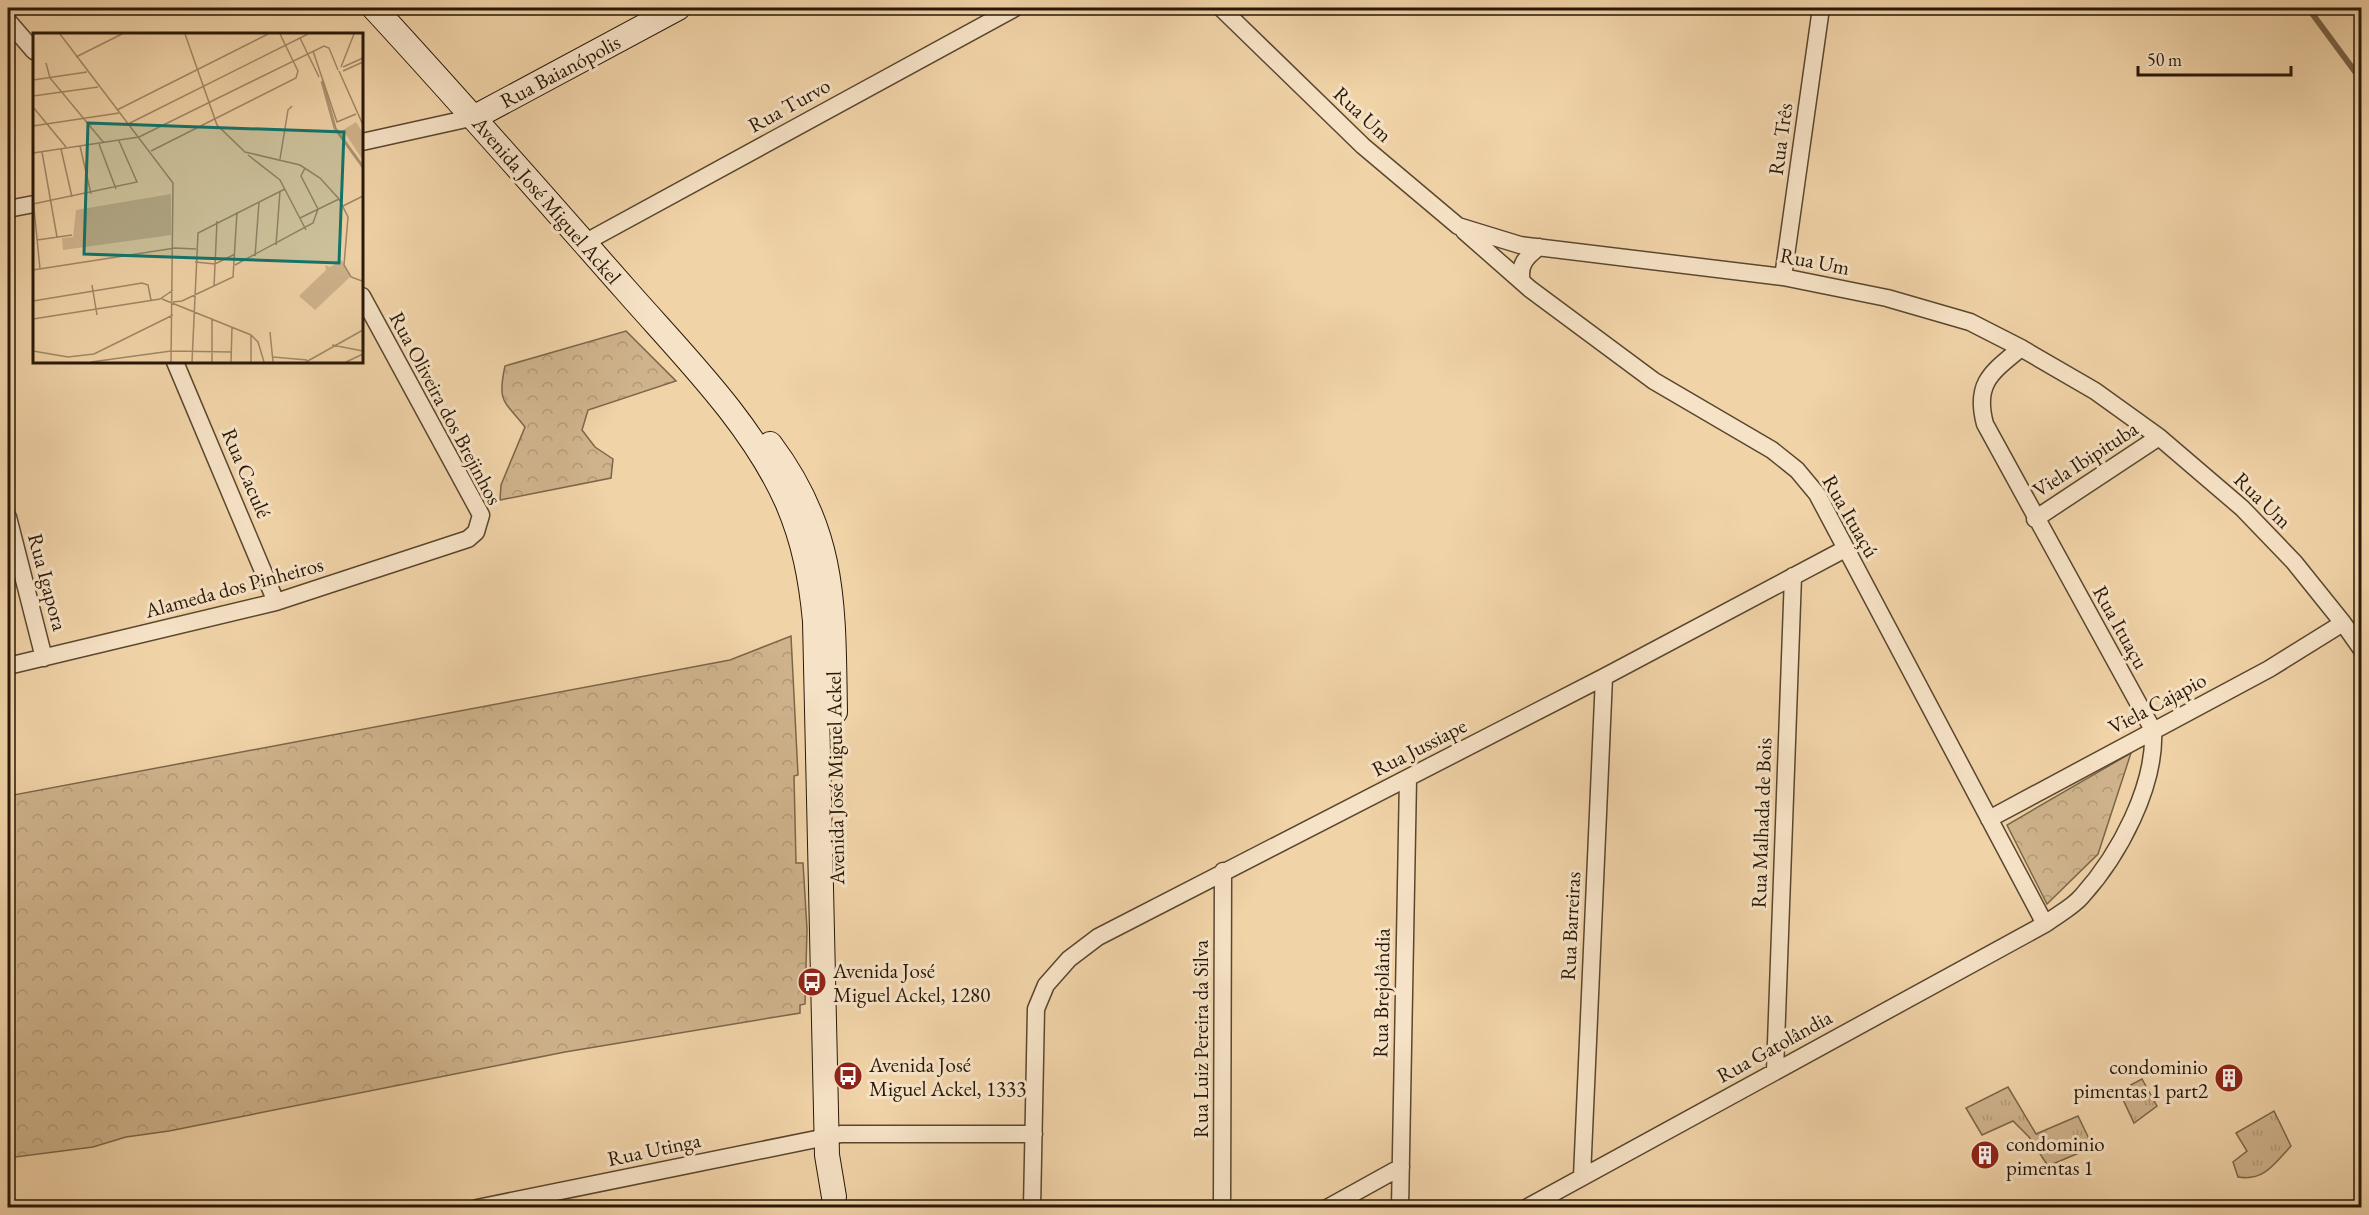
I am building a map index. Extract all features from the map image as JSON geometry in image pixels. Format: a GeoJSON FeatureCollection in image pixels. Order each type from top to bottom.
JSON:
{"type":"FeatureCollection","features":[{"type":"Feature","properties":{"kind":"street","name":"Avenida José Miguel Ackel"},"geometry":{"type":"LineString","coordinates":[[374,8],[475,117],[718,395],[767,464],[787,501],[801,537],[811,579],[818,678],[834,1135],[834,1202]]}},
{"type":"Feature","properties":{"kind":"street","name":"Rua Baianópolis"},"geometry":{"type":"LineString","coordinates":[[475,117],[678,8]]}},
{"type":"Feature","properties":{"kind":"street","name":"Rua Turvo"},"geometry":{"type":"LineString","coordinates":[[584,243],[1016,8]]}},
{"type":"Feature","properties":{"kind":"street","name":"Rua Um"},"geometry":{"type":"LineString","coordinates":[[1221,8],[1363,146],[1458,225],[1520,245],[1784,277],[1887,298],[1970,322],[2021,348],[2095,391],[2159,437],[2242,508],[2294,562],[2343,623],[2361,650]]}},
{"type":"Feature","properties":{"kind":"street","name":"Rua Três"},"geometry":{"type":"LineString","coordinates":[[1784,277],[1821,8]]}},
{"type":"Feature","properties":{"kind":"street"},"geometry":{"type":"LineString","coordinates":[[8,21],[33,50]]}},
{"type":"Feature","properties":{"kind":"street"},"geometry":{"type":"LineString","coordinates":[[363,142],[475,117]]}},
{"type":"Feature","properties":{"kind":"street"},"geometry":{"type":"LineString","coordinates":[[8,209],[33,204]]}},
{"type":"Feature","properties":{"kind":"street","name":"Rua Ituaçú"},"geometry":{"type":"LineString","coordinates":[[1458,225],[1522,282],[1654,381],[1772,450],[1797,470],[1817,494],[2045,924]]}},
{"type":"Feature","properties":{"kind":"street"},"geometry":{"type":"LineString","coordinates":[[1522,282],[1522,265],[1526,256],[1539,247]]}},
{"type":"Feature","properties":{"kind":"street","name":"Rua Oliveira dos Brejinhos"},"geometry":{"type":"LineString","coordinates":[[363,298],[481,515],[476,532],[468,539]]}},
{"type":"Feature","properties":{"kind":"street","name":"Rua Ituaçu"},"geometry":{"type":"LineString","coordinates":[[2021,348],[1990,373],[1983,388],[1980,407],[1985,424],[2035,519],[2153,730]]}},
{"type":"Feature","properties":{"kind":"street","name":"Rua Caculé"},"geometry":{"type":"LineString","coordinates":[[176,363],[276,602]]}},
{"type":"Feature","properties":{"kind":"street","name":"Viela Ibipituba"},"geometry":{"type":"LineString","coordinates":[[2035,519],[2159,437]]}},
{"type":"Feature","properties":{"kind":"street","name":"Rua Igapora"},"geometry":{"type":"LineString","coordinates":[[8,517],[44,658]]}},
{"type":"Feature","properties":{"kind":"street","name":"Alameda dos Pinheiros"},"geometry":{"type":"LineString","coordinates":[[8,666],[276,602],[468,539]]}},
{"type":"Feature","properties":{"kind":"street","name":"Rua Jussiape"},"geometry":{"type":"LineString","coordinates":[[1032,1208],[1033,1037],[1036,1009],[1046,985],[1069,959],[1098,937],[1604,677],[1845,549]]}},
{"type":"Feature","properties":{"kind":"street","name":"Rua Malhada de Bois"},"geometry":{"type":"LineString","coordinates":[[1775,1071],[1793,576]]}},
{"type":"Feature","properties":{"kind":"street","name":"Viela Cajapio"},"geometry":{"type":"LineString","coordinates":[[1989,819],[2269,669],[2343,623]]}},
{"type":"Feature","properties":{"kind":"street","name":"Rua Barreiras"},"geometry":{"type":"LineString","coordinates":[[1582,1177],[1604,677]]}},
{"type":"Feature","properties":{"kind":"street"},"geometry":{"type":"LineString","coordinates":[[2045,924],[2081,898],[2109,861],[2130,825],[2154,750],[2153,730]]}},
{"type":"Feature","properties":{"kind":"street","name":"Rua Brejolândia"},"geometry":{"type":"LineString","coordinates":[[1400,1208],[1408,778]]}},
{"type":"Feature","properties":{"kind":"street","name":"Rua Luiz Pereira da Silva"},"geometry":{"type":"LineString","coordinates":[[1222,1208],[1223,871]]}},
{"type":"Feature","properties":{"kind":"street","name":"Rua Gatolândia"},"geometry":{"type":"LineString","coordinates":[[1526,1208],[2045,924]]}},
{"type":"Feature","properties":{"kind":"street","name":"Rua Utinga"},"geometry":{"type":"LineString","coordinates":[[477,1208],[834,1135],[1034,1134]]}},
{"type":"Feature","properties":{"kind":"street"},"geometry":{"type":"LineString","coordinates":[[1327,1208],[1401,1167]]}},
{"type":"Feature","properties":{"kind":"green space"},"geometry":{"type":"Polygon","coordinates":[[[626,331],[676,381],[588,410],[582,430],[595,447],[613,459],[611,478],[500,500],[501,485],[525,427],[507,406],[502,394],[505,366],[626,331]]]}},
{"type":"Feature","properties":{"kind":"green space"},"geometry":{"type":"Polygon","coordinates":[[[791,636],[798,775],[794,776],[796,863],[803,863],[807,929],[805,1004],[800,1005],[800,1013],[565,1052],[169,1131],[126,1137],[93,1147],[8,1158],[8,796],[730,660],[791,636]]]}},
{"type":"Feature","properties":{"kind":"green space"},"geometry":{"type":"Polygon","coordinates":[[[2131,753],[2098,854],[2047,904],[2007,825],[2131,753]]]}},
{"type":"Feature","properties":{"kind":"green space"},"geometry":{"type":"Polygon","coordinates":[[[2142,1079],[2157,1106],[2134,1123],[2119,1091],[2142,1079]]]}},
{"type":"Feature","properties":{"kind":"green space"},"geometry":{"type":"Polygon","coordinates":[[[2008,1087],[2036,1134],[2078,1116],[2093,1147],[2048,1166],[2029,1137],[2013,1121],[1982,1135],[1966,1108],[2008,1087]]]}},
{"type":"Feature","properties":{"kind":"green space"},"geometry":{"type":"Polygon","coordinates":[[[2274,1111],[2291,1146],[2274,1165],[2262,1174],[2247,1178],[2238,1177],[2233,1162],[2247,1151],[2236,1133],[2274,1111]]]}},
{"type":"Feature","properties":{"kind":"waterway"},"geometry":{"type":"LineString","coordinates":[[2308,8],[2362,81]]}},
{"type":"Feature","properties":{"kind":"place","name":"Avenida José Miguel Ackel, 1280"},"geometry":{"type":"Point","coordinates":[812,982]}},
{"type":"Feature","properties":{"kind":"place","name":"Avenida José Miguel Ackel, 1333"},"geometry":{"type":"Point","coordinates":[848,1076]}},
{"type":"Feature","properties":{"kind":"place","name":"condominio pimentas 1 part2"},"geometry":{"type":"Point","coordinates":[2229,1078]}},
{"type":"Feature","properties":{"kind":"place","name":"condominio pimentas 1"},"geometry":{"type":"Point","coordinates":[1985,1155]}}]}
